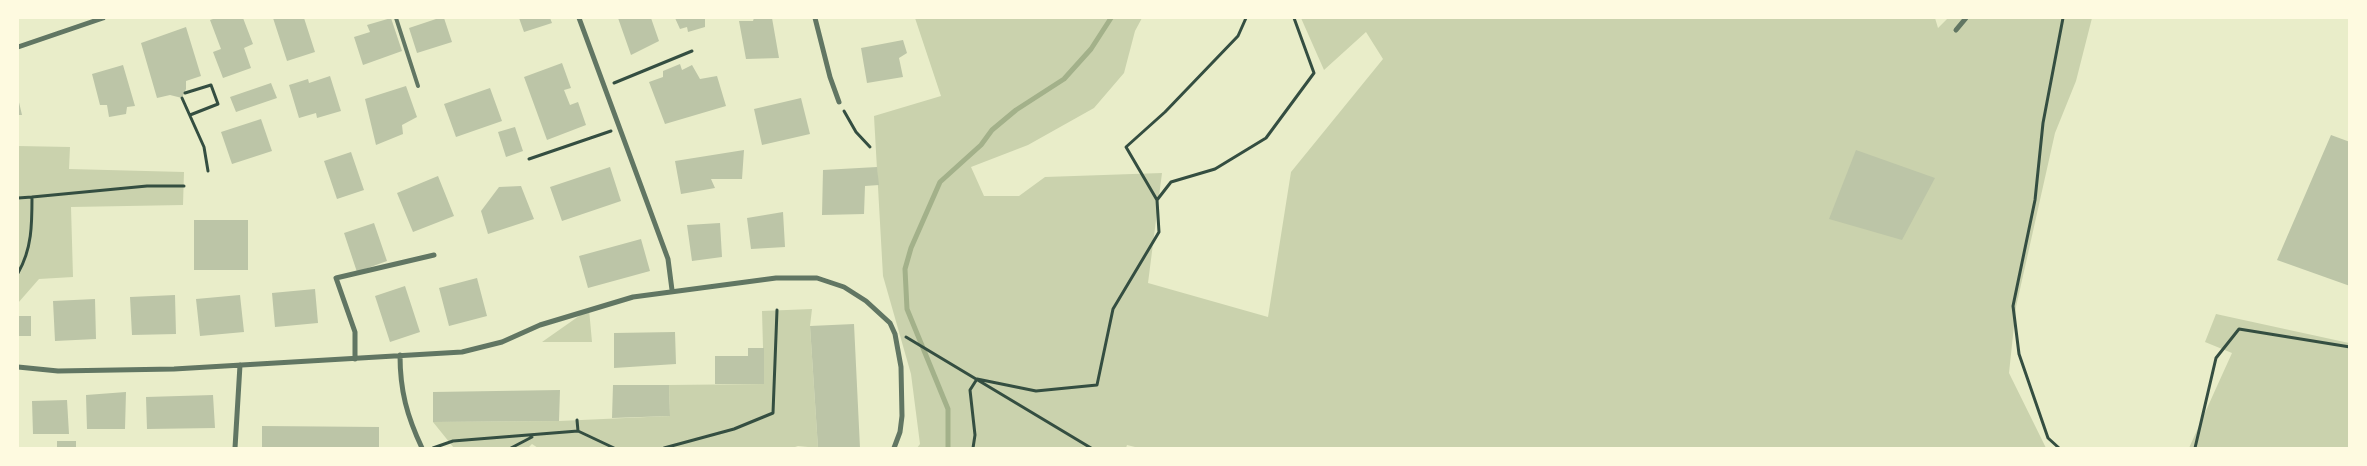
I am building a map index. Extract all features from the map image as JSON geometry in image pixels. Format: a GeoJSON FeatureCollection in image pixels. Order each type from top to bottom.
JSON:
{"type":"FeatureCollection","features":[{"type":"Feature","properties":{"kind":"street"},"geometry":{"type":"LineString","coordinates":[[18,47],[103,18]]}},
{"type":"Feature","properties":{"kind":"street"},"geometry":{"type":"LineString","coordinates":[[579,18],[668,259],[672,290]]}},
{"type":"Feature","properties":{"kind":"street"},"geometry":{"type":"LineString","coordinates":[[815,18],[830,77],[839,102]]}},
{"type":"Feature","properties":{"kind":"street"},"geometry":{"type":"LineString","coordinates":[[1956,30],[1966,18]]}},
{"type":"Feature","properties":{"kind":"street"},"geometry":{"type":"LineString","coordinates":[[355,359],[355,332],[336,278],[434,255]]}},
{"type":"Feature","properties":{"kind":"street"},"geometry":{"type":"LineString","coordinates":[[18,367],[58,371],[174,369],[476,350],[590,309],[633,296],[776,278],[817,278],[844,287],[866,301],[890,323],[895,334],[901,366],[902,416],[900,432],[894,448]]}},
{"type":"Feature","properties":{"kind":"street"},"geometry":{"type":"LineString","coordinates":[[400,356],[402,393],[410,422],[422,448]]}},
{"type":"Feature","properties":{"kind":"street"},"geometry":{"type":"LineString","coordinates":[[235,448],[240,365]]}},
{"type":"Feature","properties":{"kind":"lane"},"geometry":{"type":"LineString","coordinates":[[396,18],[418,86]]}},
{"type":"Feature","properties":{"kind":"path"},"geometry":{"type":"LineString","coordinates":[[977,379],[1036,391],[1097,385],[1113,309],[1159,232],[1157,200],[1126,147],[1165,112],[1238,36],[1246,18]]}},
{"type":"Feature","properties":{"kind":"path"},"geometry":{"type":"LineString","coordinates":[[1157,200],[1171,182],[1215,169],[1266,138],[1291,106],[1314,73],[1294,18]]}},
{"type":"Feature","properties":{"kind":"path"},"geometry":{"type":"LineString","coordinates":[[2059,448],[2048,438],[2019,354],[2013,306],[2035,200],[2044,122],[2063,18]]}},
{"type":"Feature","properties":{"kind":"path"},"geometry":{"type":"LineString","coordinates":[[604,87],[692,50]]}},
{"type":"Feature","properties":{"kind":"path"},"geometry":{"type":"LineString","coordinates":[[185,93],[211,85],[218,104],[190,115]]}},
{"type":"Feature","properties":{"kind":"path"},"geometry":{"type":"LineString","coordinates":[[182,98],[207,156],[208,171]]}},
{"type":"Feature","properties":{"kind":"path"},"geometry":{"type":"LineString","coordinates":[[839,102],[856,132],[870,147]]}},
{"type":"Feature","properties":{"kind":"path"},"geometry":{"type":"LineString","coordinates":[[529,159],[619,129]]}},
{"type":"Feature","properties":{"kind":"path"},"geometry":{"type":"LineString","coordinates":[[18,198],[147,186],[184,186]]}},
{"type":"Feature","properties":{"kind":"path"},"geometry":{"type":"LineString","coordinates":[[18,273],[27,255],[30,242],[32,197]]}},
{"type":"Feature","properties":{"kind":"path"},"geometry":{"type":"LineString","coordinates":[[664,448],[734,429],[773,414],[777,310]]}},
{"type":"Feature","properties":{"kind":"path"},"geometry":{"type":"LineString","coordinates":[[2195,448],[2216,358],[2239,329],[2350,347]]}},
{"type":"Feature","properties":{"kind":"path"},"geometry":{"type":"LineString","coordinates":[[908,337],[942,360],[1091,448]]}},
{"type":"Feature","properties":{"kind":"path"},"geometry":{"type":"LineString","coordinates":[[973,448],[975,435],[970,390],[977,379]]}},
{"type":"Feature","properties":{"kind":"path"},"geometry":{"type":"LineString","coordinates":[[577,420],[578,431]]}},
{"type":"Feature","properties":{"kind":"path"},"geometry":{"type":"LineString","coordinates":[[430,448],[453,441],[578,431],[614,448]]}},
{"type":"Feature","properties":{"kind":"path"},"geometry":{"type":"LineString","coordinates":[[511,448],[534,435]]}},
{"type":"Feature","properties":{"kind":"green space"},"geometry":{"type":"Polygon","coordinates":[[[915,18],[1142,18],[1135,31],[1124,73],[1094,108],[1028,145],[971,167],[984,196],[1019,196],[1045,177],[1162,173],[1148,283],[1268,317],[1291,172],[1383,59],[1366,32],[1324,70],[1301,18],[1935,18],[1938,28],[1948,18],[2092,18],[2076,81],[2055,133],[2016,307],[2009,373],[2046,448],[1139,448],[1127,445],[1126,448],[917,448],[920,444],[911,374],[883,276],[874,116],[941,96],[915,18]]]}},
{"type":"Feature","properties":{"kind":"green space"},"geometry":{"type":"Polygon","coordinates":[[[18,146],[70,147],[69,169],[184,172],[183,205],[71,207],[73,277],[39,279],[18,303],[18,146]]]}},
{"type":"Feature","properties":{"kind":"green space"},"geometry":{"type":"Polygon","coordinates":[[[589,309],[592,342],[542,342],[589,309]]]}},
{"type":"Feature","properties":{"kind":"green space"},"geometry":{"type":"Polygon","coordinates":[[[812,309],[810,326],[818,448],[798,446],[792,448],[538,448],[532,444],[528,448],[454,448],[433,422],[559,421],[670,416],[669,385],[764,384],[762,311],[812,309]]]}},
{"type":"Feature","properties":{"kind":"green space"},"geometry":{"type":"Polygon","coordinates":[[[2216,314],[2349,343],[2349,448],[2189,448],[2232,353],[2205,342],[2216,314]]]}},
{"type":"Feature","properties":{"kind":"building"},"geometry":{"type":"Polygon","coordinates":[[[216,18],[243,18],[253,44],[244,48],[251,68],[223,78],[213,52],[221,49],[210,20],[216,18]]]}},
{"type":"Feature","properties":{"kind":"building"},"geometry":{"type":"Polygon","coordinates":[[[273,18],[304,18],[315,52],[287,61],[273,18]]]}},
{"type":"Feature","properties":{"kind":"building"},"geometry":{"type":"Polygon","coordinates":[[[391,18],[402,51],[363,65],[354,37],[370,32],[367,25],[391,18]]]}},
{"type":"Feature","properties":{"kind":"building"},"geometry":{"type":"Polygon","coordinates":[[[444,18],[452,42],[417,53],[409,28],[444,18]]]}},
{"type":"Feature","properties":{"kind":"building"},"geometry":{"type":"Polygon","coordinates":[[[519,18],[550,18],[552,23],[524,32],[519,18]]]}},
{"type":"Feature","properties":{"kind":"building"},"geometry":{"type":"Polygon","coordinates":[[[618,18],[651,18],[659,41],[631,55],[618,18]]]}},
{"type":"Feature","properties":{"kind":"building"},"geometry":{"type":"Polygon","coordinates":[[[675,18],[705,19],[705,27],[688,32],[687,27],[680,29],[675,18]]]}},
{"type":"Feature","properties":{"kind":"building"},"geometry":{"type":"Polygon","coordinates":[[[754,18],[772,18],[779,58],[746,59],[739,21],[753,21],[754,18]]]}},
{"type":"Feature","properties":{"kind":"building"},"geometry":{"type":"Polygon","coordinates":[[[186,27],[201,76],[186,81],[186,89],[182,98],[170,95],[157,98],[141,43],[186,27]]]}},
{"type":"Feature","properties":{"kind":"building"},"geometry":{"type":"Polygon","coordinates":[[[903,40],[907,53],[899,58],[903,77],[867,83],[861,48],[903,40]]]}},
{"type":"Feature","properties":{"kind":"building"},"geometry":{"type":"Polygon","coordinates":[[[562,63],[571,88],[564,90],[570,105],[578,102],[586,125],[547,140],[524,77],[562,63]]]}},
{"type":"Feature","properties":{"kind":"building"},"geometry":{"type":"Polygon","coordinates":[[[680,64],[682,70],[692,65],[700,79],[717,76],[726,106],[665,124],[649,82],[663,77],[663,71],[680,64]]]}},
{"type":"Feature","properties":{"kind":"building"},"geometry":{"type":"Polygon","coordinates":[[[123,65],[135,106],[127,107],[126,114],[109,117],[107,105],[100,105],[92,74],[123,65]]]}},
{"type":"Feature","properties":{"kind":"building"},"geometry":{"type":"Polygon","coordinates":[[[330,76],[341,111],[317,118],[316,113],[299,118],[289,85],[308,79],[309,83],[330,76]]]}},
{"type":"Feature","properties":{"kind":"building"},"geometry":{"type":"Polygon","coordinates":[[[271,83],[277,98],[236,112],[230,97],[271,83]]]}},
{"type":"Feature","properties":{"kind":"building"},"geometry":{"type":"Polygon","coordinates":[[[406,86],[417,117],[402,125],[403,134],[376,145],[365,99],[406,86]]]}},
{"type":"Feature","properties":{"kind":"building"},"geometry":{"type":"Polygon","coordinates":[[[490,88],[502,121],[456,137],[444,104],[490,88]]]}},
{"type":"Feature","properties":{"kind":"building"},"geometry":{"type":"Polygon","coordinates":[[[18,98],[22,115],[18,115],[18,98]]]}},
{"type":"Feature","properties":{"kind":"building"},"geometry":{"type":"Polygon","coordinates":[[[801,98],[810,134],[762,145],[754,109],[801,98]]]}},
{"type":"Feature","properties":{"kind":"building"},"geometry":{"type":"Polygon","coordinates":[[[261,119],[272,151],[232,164],[221,132],[261,119]]]}},
{"type":"Feature","properties":{"kind":"building"},"geometry":{"type":"Polygon","coordinates":[[[515,127],[523,151],[506,157],[498,132],[515,127]]]}},
{"type":"Feature","properties":{"kind":"building"},"geometry":{"type":"Polygon","coordinates":[[[2331,135],[2350,142],[2350,286],[2277,260],[2331,135]]]}},
{"type":"Feature","properties":{"kind":"building"},"geometry":{"type":"Polygon","coordinates":[[[744,150],[742,179],[711,179],[715,188],[681,194],[675,161],[744,150]]]}},
{"type":"Feature","properties":{"kind":"building"},"geometry":{"type":"Polygon","coordinates":[[[1856,150],[1935,178],[1902,240],[1829,219],[1856,150]]]}},
{"type":"Feature","properties":{"kind":"building"},"geometry":{"type":"Polygon","coordinates":[[[351,152],[364,190],[337,199],[324,161],[351,152]]]}},
{"type":"Feature","properties":{"kind":"building"},"geometry":{"type":"Polygon","coordinates":[[[610,167],[621,201],[562,221],[550,187],[610,167]]]}},
{"type":"Feature","properties":{"kind":"building"},"geometry":{"type":"Polygon","coordinates":[[[877,167],[879,185],[865,186],[864,214],[822,215],[823,170],[877,167]]]}},
{"type":"Feature","properties":{"kind":"building"},"geometry":{"type":"Polygon","coordinates":[[[438,176],[454,216],[413,232],[397,193],[438,176]]]}},
{"type":"Feature","properties":{"kind":"building"},"geometry":{"type":"Polygon","coordinates":[[[521,186],[534,219],[488,234],[481,211],[499,187],[521,186]]]}},
{"type":"Feature","properties":{"kind":"building"},"geometry":{"type":"Polygon","coordinates":[[[783,212],[785,247],[751,249],[747,218],[783,212]]]}},
{"type":"Feature","properties":{"kind":"building"},"geometry":{"type":"Polygon","coordinates":[[[194,220],[248,220],[248,270],[194,270],[194,220]]]}},
{"type":"Feature","properties":{"kind":"building"},"geometry":{"type":"Polygon","coordinates":[[[374,223],[387,261],[357,272],[344,233],[374,223]]]}},
{"type":"Feature","properties":{"kind":"building"},"geometry":{"type":"Polygon","coordinates":[[[720,223],[722,257],[692,261],[687,225],[720,223]]]}},
{"type":"Feature","properties":{"kind":"building"},"geometry":{"type":"Polygon","coordinates":[[[641,239],[650,271],[588,288],[579,256],[641,239]]]}},
{"type":"Feature","properties":{"kind":"building"},"geometry":{"type":"Polygon","coordinates":[[[477,278],[487,316],[449,326],[439,288],[477,278]]]}},
{"type":"Feature","properties":{"kind":"building"},"geometry":{"type":"Polygon","coordinates":[[[405,286],[420,332],[390,342],[375,296],[405,286]]]}},
{"type":"Feature","properties":{"kind":"building"},"geometry":{"type":"Polygon","coordinates":[[[315,289],[318,323],[275,327],[272,293],[315,289]]]}},
{"type":"Feature","properties":{"kind":"building"},"geometry":{"type":"Polygon","coordinates":[[[175,295],[176,334],[132,335],[130,297],[175,295]]]}},
{"type":"Feature","properties":{"kind":"building"},"geometry":{"type":"Polygon","coordinates":[[[240,295],[244,332],[200,336],[196,299],[240,295]]]}},
{"type":"Feature","properties":{"kind":"building"},"geometry":{"type":"Polygon","coordinates":[[[95,299],[96,339],[55,341],[53,301],[95,299]]]}},
{"type":"Feature","properties":{"kind":"building"},"geometry":{"type":"Polygon","coordinates":[[[18,316],[31,316],[31,336],[18,336],[18,316]]]}},
{"type":"Feature","properties":{"kind":"building"},"geometry":{"type":"Polygon","coordinates":[[[854,324],[860,448],[818,448],[810,326],[854,324]]]}},
{"type":"Feature","properties":{"kind":"building"},"geometry":{"type":"Polygon","coordinates":[[[675,332],[676,364],[614,368],[614,333],[675,332]]]}},
{"type":"Feature","properties":{"kind":"building"},"geometry":{"type":"Polygon","coordinates":[[[748,348],[764,348],[764,384],[715,384],[715,356],[748,356],[748,348]]]}},
{"type":"Feature","properties":{"kind":"building"},"geometry":{"type":"Polygon","coordinates":[[[613,385],[669,385],[670,416],[612,418],[613,385]]]}},
{"type":"Feature","properties":{"kind":"building"},"geometry":{"type":"Polygon","coordinates":[[[560,390],[559,421],[433,422],[433,392],[560,390]]]}},
{"type":"Feature","properties":{"kind":"building"},"geometry":{"type":"Polygon","coordinates":[[[126,392],[125,429],[87,429],[86,395],[126,392]]]}},
{"type":"Feature","properties":{"kind":"building"},"geometry":{"type":"Polygon","coordinates":[[[213,395],[215,428],[147,429],[146,397],[213,395]]]}},
{"type":"Feature","properties":{"kind":"building"},"geometry":{"type":"Polygon","coordinates":[[[67,400],[69,434],[33,434],[32,401],[67,400]]]}},
{"type":"Feature","properties":{"kind":"building"},"geometry":{"type":"Polygon","coordinates":[[[262,426],[379,427],[379,448],[262,448],[262,426]]]}},
{"type":"Feature","properties":{"kind":"building"},"geometry":{"type":"Polygon","coordinates":[[[57,441],[76,441],[76,448],[57,448],[57,441]]]}},
{"type":"Feature","properties":{"kind":"waterway"},"geometry":{"type":"LineString","coordinates":[[948,448],[948,409],[907,309],[905,269],[911,248],[940,182],[981,145],[992,130],[1016,110],[1064,79],[1091,49],[1111,18]]}}]}
